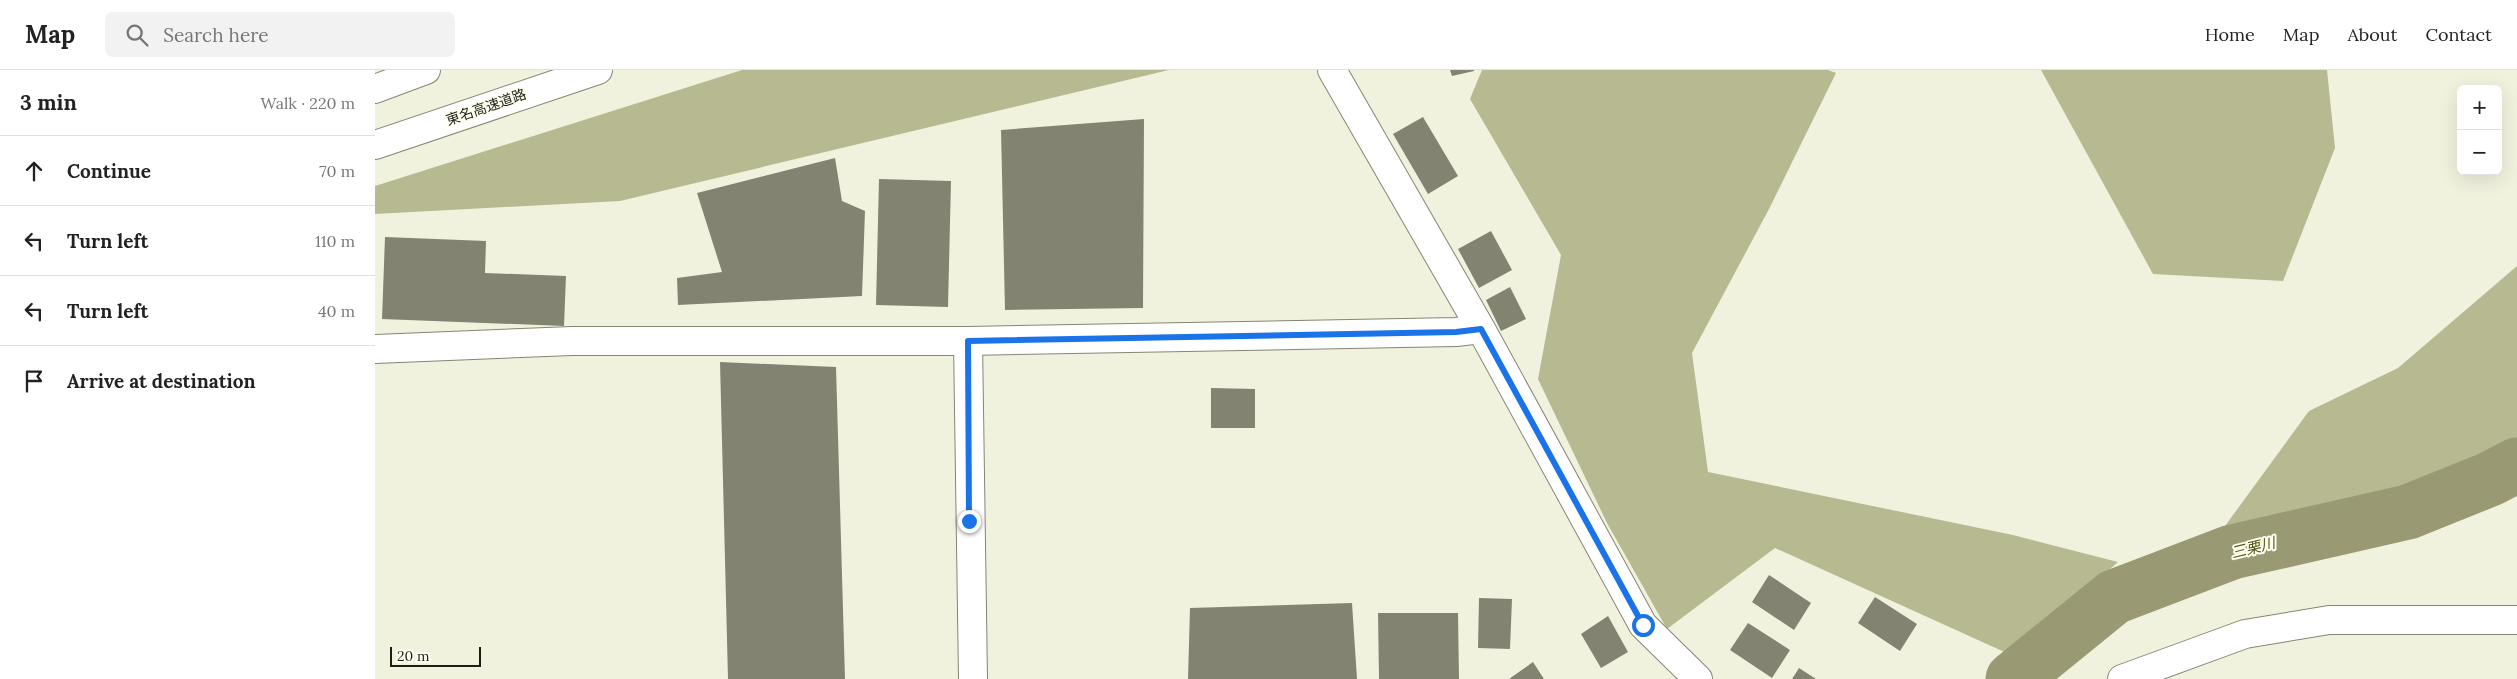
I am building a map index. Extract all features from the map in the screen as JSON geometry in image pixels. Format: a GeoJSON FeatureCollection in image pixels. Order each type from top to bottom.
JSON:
{"type":"FeatureCollection","features":[{"type":"Feature","properties":{"kind":"main road"},"geometry":{"type":"LineString","coordinates":[[375,89],[427,70]]}},
{"type":"Feature","properties":{"kind":"main road","name":"東名高速道路"},"geometry":{"type":"LineString","coordinates":[[375,145],[598,70]]}},
{"type":"Feature","properties":{"kind":"main road"},"geometry":{"type":"LineString","coordinates":[[1332,70],[1481,329],[1643,625],[1698,679]]}},
{"type":"Feature","properties":{"kind":"main road"},"geometry":{"type":"LineString","coordinates":[[375,349],[573,341],[968,341],[1456,332],[1481,329]]}},
{"type":"Feature","properties":{"kind":"main road"},"geometry":{"type":"LineString","coordinates":[[968,341],[973,679]]}},
{"type":"Feature","properties":{"kind":"main road"},"geometry":{"type":"LineString","coordinates":[[2122,679],[2245,634],[2329,620],[2517,620]]}},
{"type":"Feature","properties":{"kind":"green space"},"geometry":{"type":"Polygon","coordinates":[[[742,70],[1169,70],[620,201],[375,214],[375,186],[742,70]]]}},
{"type":"Feature","properties":{"kind":"green space"},"geometry":{"type":"Polygon","coordinates":[[[1482,70],[1828,70],[1836,73],[1769,209],[1692,353],[1708,472],[2013,535],[2118,562],[2011,655],[1775,548],[1667,629],[1607,523],[1538,379],[1561,255],[1470,99],[1482,70]]]}},
{"type":"Feature","properties":{"kind":"green space"},"geometry":{"type":"Polygon","coordinates":[[[2041,70],[2327,70],[2335,148],[2283,281],[2153,274],[2041,70]]]}},
{"type":"Feature","properties":{"kind":"green space"},"geometry":{"type":"Polygon","coordinates":[[[2517,266],[2517,474],[2511,478],[2206,552],[2309,411],[2398,368],[2517,266]]]}},
{"type":"Feature","properties":{"kind":"building"},"geometry":{"type":"Polygon","coordinates":[[[1450,70],[1474,70],[1474,71],[1452,76],[1450,70]]]}},
{"type":"Feature","properties":{"kind":"building"},"geometry":{"type":"Polygon","coordinates":[[[1423,117],[1458,176],[1428,194],[1393,134],[1423,117]]]}},
{"type":"Feature","properties":{"kind":"building"},"geometry":{"type":"Polygon","coordinates":[[[1144,119],[1143,308],[1005,310],[1001,130],[1144,119]]]}},
{"type":"Feature","properties":{"kind":"building"},"geometry":{"type":"Polygon","coordinates":[[[835,158],[842,201],[865,211],[862,296],[678,305],[677,278],[722,272],[697,193],[835,158]]]}},
{"type":"Feature","properties":{"kind":"building"},"geometry":{"type":"Polygon","coordinates":[[[879,179],[951,181],[948,307],[876,305],[879,179]]]}},
{"type":"Feature","properties":{"kind":"building"},"geometry":{"type":"Polygon","coordinates":[[[1491,231],[1512,270],[1479,288],[1458,249],[1491,231]]]}},
{"type":"Feature","properties":{"kind":"building"},"geometry":{"type":"Polygon","coordinates":[[[385,237],[486,241],[485,273],[566,276],[564,326],[382,319],[385,237]]]}},
{"type":"Feature","properties":{"kind":"building"},"geometry":{"type":"Polygon","coordinates":[[[1510,287],[1526,319],[1501,331],[1486,300],[1510,287]]]}},
{"type":"Feature","properties":{"kind":"building"},"geometry":{"type":"Polygon","coordinates":[[[720,362],[836,367],[845,679],[728,679],[720,362]]]}},
{"type":"Feature","properties":{"kind":"building"},"geometry":{"type":"Polygon","coordinates":[[[1211,388],[1255,389],[1255,428],[1211,428],[1211,388]]]}},
{"type":"Feature","properties":{"kind":"building"},"geometry":{"type":"Polygon","coordinates":[[[1769,575],[1811,603],[1794,630],[1752,602],[1769,575]]]}},
{"type":"Feature","properties":{"kind":"building"},"geometry":{"type":"Polygon","coordinates":[[[1875,597],[1917,624],[1900,651],[1858,623],[1875,597]]]}},
{"type":"Feature","properties":{"kind":"building"},"geometry":{"type":"Polygon","coordinates":[[[1479,598],[1512,599],[1510,649],[1478,648],[1479,598]]]}},
{"type":"Feature","properties":{"kind":"building"},"geometry":{"type":"Polygon","coordinates":[[[1352,603],[1357,679],[1188,679],[1190,608],[1352,603]]]}},
{"type":"Feature","properties":{"kind":"building"},"geometry":{"type":"Polygon","coordinates":[[[1378,613],[1458,613],[1459,679],[1379,679],[1378,613]]]}},
{"type":"Feature","properties":{"kind":"building"},"geometry":{"type":"Polygon","coordinates":[[[1608,616],[1628,652],[1601,668],[1581,634],[1608,616]]]}},
{"type":"Feature","properties":{"kind":"building"},"geometry":{"type":"Polygon","coordinates":[[[1748,623],[1790,650],[1772,678],[1730,650],[1748,623]]]}},
{"type":"Feature","properties":{"kind":"building"},"geometry":{"type":"Polygon","coordinates":[[[1533,662],[1544,679],[1509,679],[1533,662]]]}},
{"type":"Feature","properties":{"kind":"building"},"geometry":{"type":"Polygon","coordinates":[[[1799,668],[1816,679],[1792,679],[1799,668]]]}},
{"type":"Feature","properties":{"kind":"waterway","name":"三栗川"},"geometry":{"type":"LineString","coordinates":[[2013,679],[2114,597],[2232,552],[2408,512],[2490,479],[2517,465]]}},
{"type":"Feature","properties":{"kind":"route"},"geometry":{"type":"LineString","coordinates":[[969,521],[968,341],[1456,332],[1481,329],[1643,625]]}}]}
